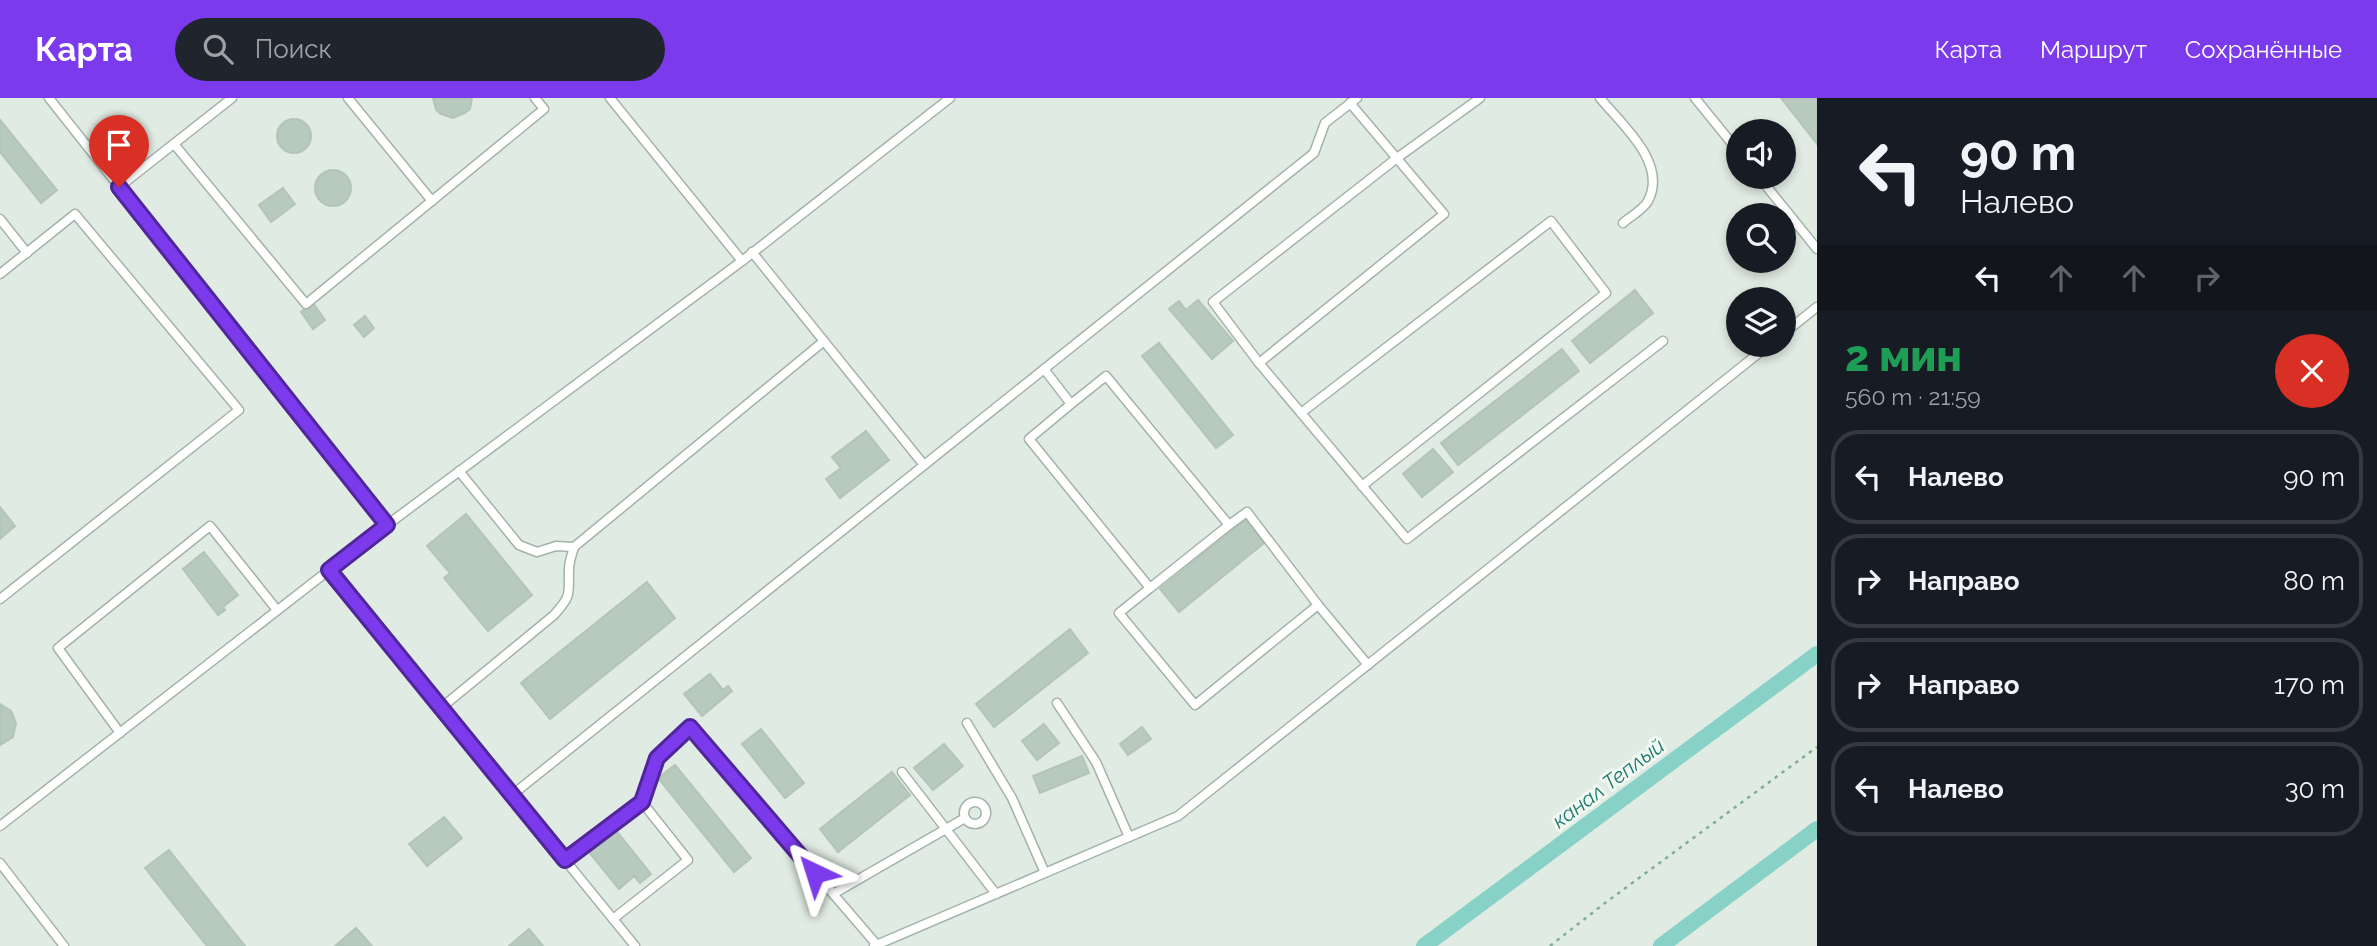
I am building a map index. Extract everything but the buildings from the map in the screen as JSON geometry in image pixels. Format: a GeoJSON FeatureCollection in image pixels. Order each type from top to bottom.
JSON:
{"type":"FeatureCollection","features":[{"type":"Feature","properties":{"kind":"lane"},"geometry":{"type":"LineString","coordinates":[[49,98],[387,525]]}},
{"type":"Feature","properties":{"kind":"lane"},"geometry":{"type":"LineString","coordinates":[[119,187],[232,98]]}},
{"type":"Feature","properties":{"kind":"lane"},"geometry":{"type":"LineString","coordinates":[[348,98],[432,201]]}},
{"type":"Feature","properties":{"kind":"lane"},"geometry":{"type":"LineString","coordinates":[[174,144],[306,304],[544,109],[536,98]]}},
{"type":"Feature","properties":{"kind":"lane"},"geometry":{"type":"LineString","coordinates":[[610,98],[741,261]]}},
{"type":"Feature","properties":{"kind":"lane"},"geometry":{"type":"LineString","coordinates":[[0,826],[387,525],[741,261],[950,98]]}},
{"type":"Feature","properties":{"kind":"lane"},"geometry":{"type":"LineString","coordinates":[[1480,98],[1397,158],[1213,302],[1259,363],[1407,539],[1663,341]]}},
{"type":"Feature","properties":{"kind":"lane"},"geometry":{"type":"LineString","coordinates":[[1600,98],[1649,158],[1654,178],[1647,202],[1623,223]]}},
{"type":"Feature","properties":{"kind":"lane"},"geometry":{"type":"LineString","coordinates":[[1695,98],[1726,136]]}},
{"type":"Feature","properties":{"kind":"lane"},"geometry":{"type":"LineString","coordinates":[[512,795],[1314,153],[1325,123],[1353,101],[1444,214],[1259,363]]}},
{"type":"Feature","properties":{"kind":"lane"},"geometry":{"type":"LineString","coordinates":[[1769,189],[1817,249]]}},
{"type":"Feature","properties":{"kind":"lane"},"geometry":{"type":"LineString","coordinates":[[0,274],[75,214],[239,410],[0,599]]}},
{"type":"Feature","properties":{"kind":"lane"},"geometry":{"type":"LineString","coordinates":[[0,219],[27,253]]}},
{"type":"Feature","properties":{"kind":"lane"},"geometry":{"type":"LineString","coordinates":[[1301,413],[1551,221],[1606,293],[1362,486]]}},
{"type":"Feature","properties":{"kind":"lane"},"geometry":{"type":"LineString","coordinates":[[752,252],[924,465]]}},
{"type":"Feature","properties":{"kind":"lane"},"geometry":{"type":"LineString","coordinates":[[1796,324],[1817,307]]}},
{"type":"Feature","properties":{"kind":"lane"},"geometry":{"type":"LineString","coordinates":[[441,708],[565,603],[571,585],[569,568],[574,547],[824,341]]}},
{"type":"Feature","properties":{"kind":"lane"},"geometry":{"type":"LineString","coordinates":[[565,860],[642,802],[657,758],[690,727],[875,945],[996,894],[1178,817],[1754,357]]}},
{"type":"Feature","properties":{"kind":"lane"},"geometry":{"type":"LineString","coordinates":[[1044,369],[1071,404]]}},
{"type":"Feature","properties":{"kind":"lane"},"geometry":{"type":"LineString","coordinates":[[1150,588],[1029,439],[1106,376],[1229,525]]}},
{"type":"Feature","properties":{"kind":"lane"},"geometry":{"type":"LineString","coordinates":[[459,471],[519,545],[537,552],[556,546],[574,547]]}},
{"type":"Feature","properties":{"kind":"lane"},"geometry":{"type":"LineString","coordinates":[[1318,605],[1195,705],[1119,613],[1247,512],[1368,665]]}},
{"type":"Feature","properties":{"kind":"lane"},"geometry":{"type":"LineString","coordinates":[[120,733],[58,648],[210,526],[277,610]]}},
{"type":"Feature","properties":{"kind":"lane"},"geometry":{"type":"LineString","coordinates":[[329,570],[635,946]]}},
{"type":"Feature","properties":{"kind":"lane"},"geometry":{"type":"LineString","coordinates":[[1057,703],[1096,762],[1129,837]]}},
{"type":"Feature","properties":{"kind":"lane"},"geometry":{"type":"LineString","coordinates":[[967,723],[1012,799],[1045,873]]}},
{"type":"Feature","properties":{"kind":"lane"},"geometry":{"type":"LineString","coordinates":[[902,772],[996,894]]}},
{"type":"Feature","properties":{"kind":"lane"},"geometry":{"type":"LineString","coordinates":[[613,919],[688,860],[642,802]]}},
{"type":"Feature","properties":{"kind":"lane"},"geometry":{"type":"LineString","coordinates":[[833,894],[965,818]]}},
{"type":"Feature","properties":{"kind":"lane"},"geometry":{"type":"LineString","coordinates":[[0,863],[64,946]]}},
{"type":"Feature","properties":{"kind":"path"},"geometry":{"type":"LineString","coordinates":[[1550,946],[1817,747]]}},
{"type":"Feature","properties":{"kind":"waterway","name":"канал Теплый"},"geometry":{"type":"LineString","coordinates":[[1424,946],[1817,654]]}},
{"type":"Feature","properties":{"kind":"waterway","name":"канал Теплый"},"geometry":{"type":"LineString","coordinates":[[1661,946],[1817,829]]}},
{"type":"Feature","properties":{"kind":"route"},"geometry":{"type":"LineString","coordinates":[[119,187],[387,525],[329,570],[565,860],[642,802],[657,758],[690,727],[815,873]]}}]}
